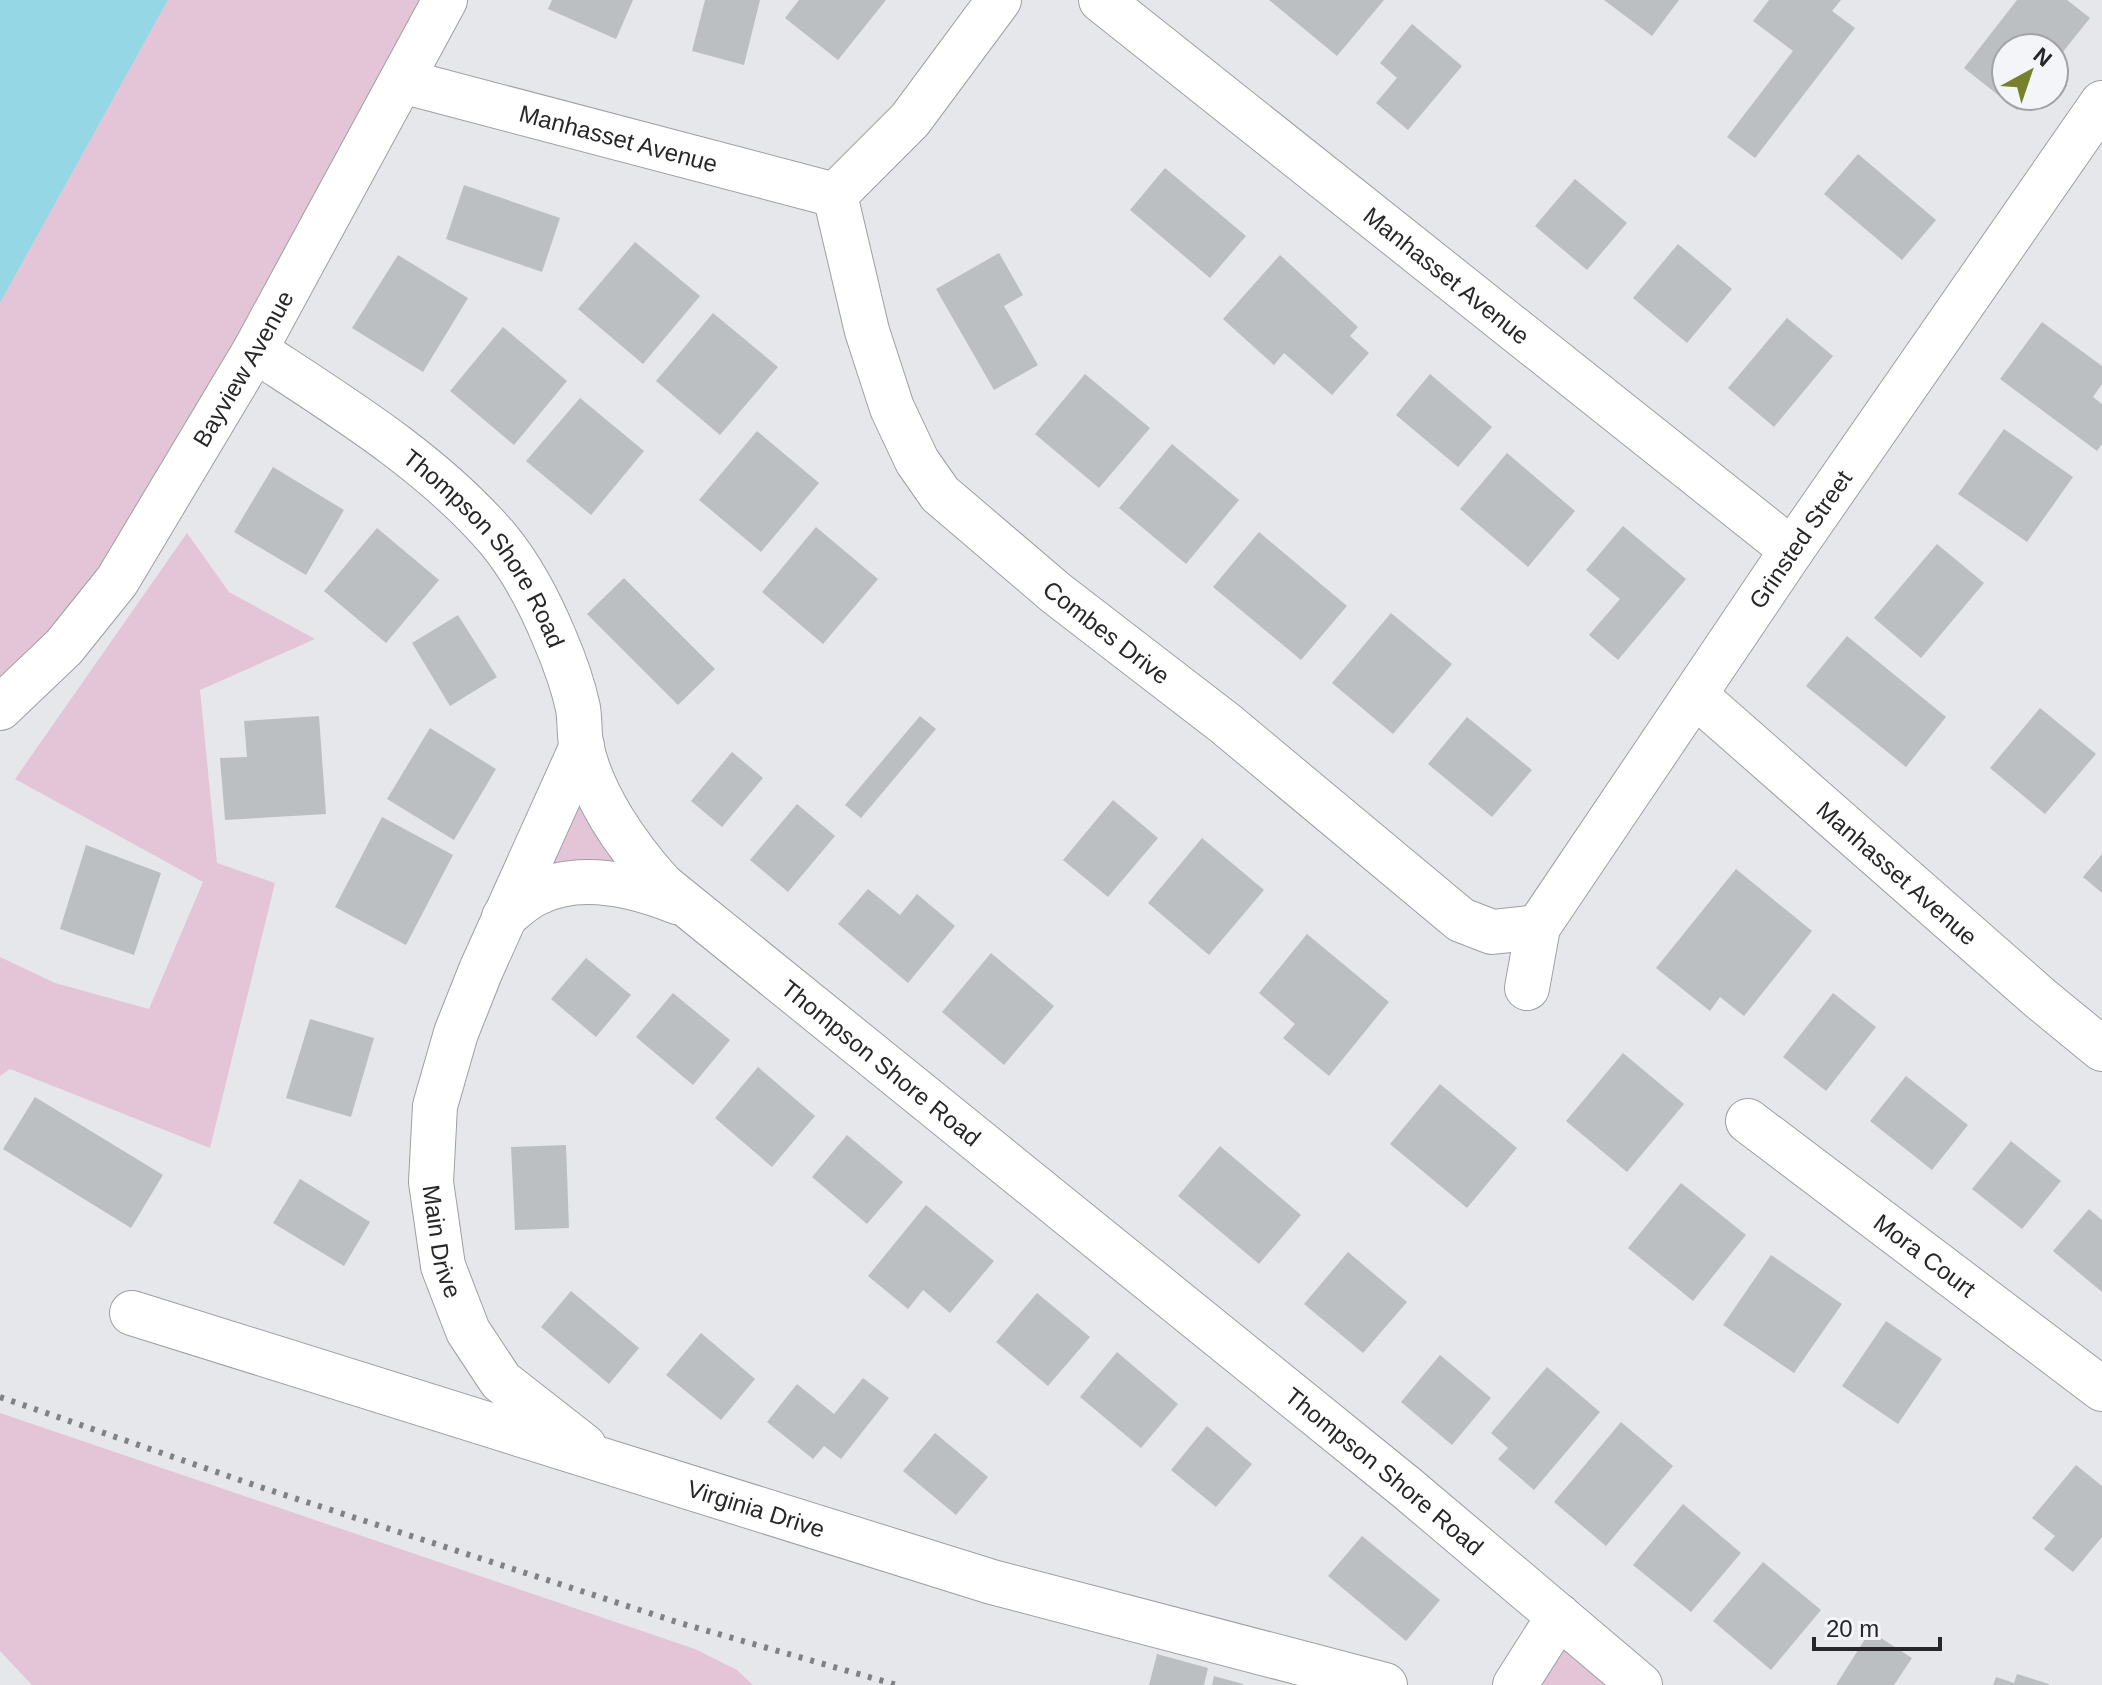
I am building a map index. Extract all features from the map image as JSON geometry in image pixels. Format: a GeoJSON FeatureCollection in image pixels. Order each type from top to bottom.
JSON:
{"type":"FeatureCollection","features":[{"type":"Feature","properties":{"kind":"street","name":"Bayview Avenue"},"geometry":{"type":"LineString","coordinates":[[0,708],[64,647],[117,581],[255,350],[445,0]]}},
{"type":"Feature","properties":{"kind":"street"},"geometry":{"type":"LineString","coordinates":[[835,195],[910,120],[999,0]]}},
{"type":"Feature","properties":{"kind":"street","name":"Manhasset Avenue"},"geometry":{"type":"LineString","coordinates":[[1101,0],[1792,550]]}},
{"type":"Feature","properties":{"kind":"street","name":"Manhasset Avenue"},"geometry":{"type":"LineString","coordinates":[[402,81],[835,195]]}},
{"type":"Feature","properties":{"kind":"street","name":"Grinsted Street"},"geometry":{"type":"LineString","coordinates":[[1527,988],[1538,927],[1792,550],[2102,103]]}},
{"type":"Feature","properties":{"kind":"street","name":"Combes Drive"},"geometry":{"type":"LineString","coordinates":[[835,195],[867,331],[892,408],[917,461],[940,494],[1056,593],[1226,724],[1461,920],[1492,932],[1538,927]]}},
{"type":"Feature","properties":{"kind":"street","name":"Thompson Shore Road"},"geometry":{"type":"LineString","coordinates":[[255,350],[408,455],[455,495],[499,541],[538,602],[557,642],[578,708],[582,746],[605,806],[642,863],[683,905],[1407,1488],[1640,1685]]}},
{"type":"Feature","properties":{"kind":"street","name":"Manhasset Avenue"},"geometry":{"type":"LineString","coordinates":[[1696,696],[2102,1049]]}},
{"type":"Feature","properties":{"kind":"street","name":"Main Drive"},"geometry":{"type":"LineString","coordinates":[[582,746],[504,917],[456,1033],[435,1106],[431,1182],[443,1266],[468,1331],[501,1381],[592,1451],[654,1478]]}},
{"type":"Feature","properties":{"kind":"street"},"geometry":{"type":"LineString","coordinates":[[504,917],[538,892],[583,883],[623,885],[650,891],[683,905]]}},
{"type":"Feature","properties":{"kind":"street","name":"Mora Court"},"geometry":{"type":"LineString","coordinates":[[1748,1121],[2102,1389]]}},
{"type":"Feature","properties":{"kind":"street","name":"Virginia Drive"},"geometry":{"type":"LineString","coordinates":[[132,1313],[992,1582],[1385,1685]]}},
{"type":"Feature","properties":{"kind":"street"},"geometry":{"type":"LineString","coordinates":[[1515,1685],[1559,1616]]}},
{"type":"Feature","properties":{"kind":"shaded area"},"geometry":{"type":"Polygon","coordinates":[[[168,0],[445,0],[255,350],[0,708],[0,303],[168,0]]]}},
{"type":"Feature","properties":{"kind":"shaded area"},"geometry":{"type":"Polygon","coordinates":[[[187,533],[229,592],[315,639],[200,690],[217,863],[275,883],[210,1148],[10,1069],[0,1076],[0,957],[55,983],[149,1009],[203,882],[15,779],[187,533]]]}},
{"type":"Feature","properties":{"kind":"shaded area"},"geometry":{"type":"Polygon","coordinates":[[[582,746],[642,863],[538,892],[582,746]]]}},
{"type":"Feature","properties":{"kind":"shaded area"},"geometry":{"type":"Polygon","coordinates":[[[0,1413],[695,1649],[737,1670],[753,1685],[32,1685],[0,1651],[0,1413]]]}},
{"type":"Feature","properties":{"kind":"shaded area"},"geometry":{"type":"Polygon","coordinates":[[[1559,1616],[1640,1685],[1515,1685],[1559,1616]]]}},
{"type":"Feature","properties":{"kind":"water"},"geometry":{"type":"Polygon","coordinates":[[[0,0],[168,0],[0,303],[0,0]]]}},
{"type":"Feature","properties":{"kind":"building"},"geometry":{"type":"Polygon","coordinates":[[[552,0],[633,0],[616,39],[548,9],[552,0]]]}},
{"type":"Feature","properties":{"kind":"building"},"geometry":{"type":"Polygon","coordinates":[[[705,0],[760,0],[744,65],[692,51],[705,0]]]}},
{"type":"Feature","properties":{"kind":"building"},"geometry":{"type":"Polygon","coordinates":[[[799,0],[886,0],[838,60],[785,18],[799,0]]]}},
{"type":"Feature","properties":{"kind":"building"},"geometry":{"type":"Polygon","coordinates":[[[1269,0],[1384,0],[1337,56],[1269,0]]]}},
{"type":"Feature","properties":{"kind":"building"},"geometry":{"type":"Polygon","coordinates":[[[1604,0],[1679,0],[1652,36],[1604,0]]]}},
{"type":"Feature","properties":{"kind":"building"},"geometry":{"type":"Polygon","coordinates":[[[1769,0],[1841,0],[1832,11],[1855,28],[1755,158],[1727,137],[1793,51],[1753,21],[1769,0]]]}},
{"type":"Feature","properties":{"kind":"building"},"geometry":{"type":"Polygon","coordinates":[[[2017,0],[2067,0],[2090,18],[2070,43],[2070,32],[1992,32],[2017,0]]]}},
{"type":"Feature","properties":{"kind":"building"},"geometry":{"type":"Polygon","coordinates":[[[1412,24],[1462,66],[1408,130],[1376,103],[1397,78],[1380,63],[1412,24]]]}},
{"type":"Feature","properties":{"kind":"building"},"geometry":{"type":"Polygon","coordinates":[[[1990,35],[1990,89],[1964,68],[1990,35]]]}},
{"type":"Feature","properties":{"kind":"building"},"geometry":{"type":"Polygon","coordinates":[[[1858,154],[1936,220],[1902,260],[1824,194],[1858,154]]]}},
{"type":"Feature","properties":{"kind":"building"},"geometry":{"type":"Polygon","coordinates":[[[1165,168],[1246,236],[1210,278],[1130,210],[1165,168]]]}},
{"type":"Feature","properties":{"kind":"building"},"geometry":{"type":"Polygon","coordinates":[[[1575,179],[1627,223],[1587,270],[1535,226],[1575,179]]]}},
{"type":"Feature","properties":{"kind":"building"},"geometry":{"type":"Polygon","coordinates":[[[464,185],[560,218],[542,272],[446,239],[464,185]]]}},
{"type":"Feature","properties":{"kind":"building"},"geometry":{"type":"Polygon","coordinates":[[[635,242],[700,296],[643,364],[578,309],[635,242]]]}},
{"type":"Feature","properties":{"kind":"building"},"geometry":{"type":"Polygon","coordinates":[[[1678,244],[1732,289],[1687,343],[1633,298],[1678,244]]]}},
{"type":"Feature","properties":{"kind":"building"},"geometry":{"type":"Polygon","coordinates":[[[999,253],[1023,295],[1004,306],[1038,365],[994,390],[936,289],[999,253]]]}},
{"type":"Feature","properties":{"kind":"building"},"geometry":{"type":"Polygon","coordinates":[[[398,255],[468,298],[423,372],[352,328],[398,255]]]}},
{"type":"Feature","properties":{"kind":"building"},"geometry":{"type":"Polygon","coordinates":[[[1280,255],[1358,327],[1350,336],[1369,353],[1332,395],[1284,353],[1274,365],[1223,319],[1280,255]]]}},
{"type":"Feature","properties":{"kind":"building"},"geometry":{"type":"Polygon","coordinates":[[[713,313],[778,367],[720,435],[656,381],[713,313]]]}},
{"type":"Feature","properties":{"kind":"building"},"geometry":{"type":"Polygon","coordinates":[[[1787,318],[1833,356],[1774,427],[1728,388],[1787,318]]]}},
{"type":"Feature","properties":{"kind":"building"},"geometry":{"type":"Polygon","coordinates":[[[2042,322],[2102,366],[2102,384],[2093,397],[2102,404],[2102,444],[2097,451],[2000,379],[2042,322]]]}},
{"type":"Feature","properties":{"kind":"building"},"geometry":{"type":"Polygon","coordinates":[[[503,327],[567,381],[514,445],[450,391],[503,327]]]}},
{"type":"Feature","properties":{"kind":"building"},"geometry":{"type":"Polygon","coordinates":[[[1085,374],[1150,428],[1099,488],[1035,434],[1085,374]]]}},
{"type":"Feature","properties":{"kind":"building"},"geometry":{"type":"Polygon","coordinates":[[[1430,374],[1492,427],[1458,467],[1396,415],[1430,374]]]}},
{"type":"Feature","properties":{"kind":"building"},"geometry":{"type":"Polygon","coordinates":[[[580,398],[644,451],[591,515],[526,461],[580,398]]]}},
{"type":"Feature","properties":{"kind":"building"},"geometry":{"type":"Polygon","coordinates":[[[2004,429],[2073,477],[2027,542],[1958,494],[2004,429]]]}},
{"type":"Feature","properties":{"kind":"building"},"geometry":{"type":"Polygon","coordinates":[[[757,431],[819,483],[761,552],[699,500],[757,431]]]}},
{"type":"Feature","properties":{"kind":"building"},"geometry":{"type":"Polygon","coordinates":[[[1172,444],[1239,500],[1186,564],[1119,508],[1172,444]]]}},
{"type":"Feature","properties":{"kind":"building"},"geometry":{"type":"Polygon","coordinates":[[[1507,453],[1575,511],[1528,567],[1460,509],[1507,453]]]}},
{"type":"Feature","properties":{"kind":"building"},"geometry":{"type":"Polygon","coordinates":[[[273,467],[344,510],[306,575],[234,532],[273,467]]]}},
{"type":"Feature","properties":{"kind":"building"},"geometry":{"type":"Polygon","coordinates":[[[1623,526],[1686,579],[1618,660],[1589,635],[1620,599],[1586,570],[1623,526]]]}},
{"type":"Feature","properties":{"kind":"building"},"geometry":{"type":"Polygon","coordinates":[[[816,527],[878,579],[823,644],[762,592],[816,527]]]}},
{"type":"Feature","properties":{"kind":"building"},"geometry":{"type":"Polygon","coordinates":[[[377,528],[439,580],[386,643],[324,591],[377,528]]]}},
{"type":"Feature","properties":{"kind":"building"},"geometry":{"type":"Polygon","coordinates":[[[1259,532],[1347,606],[1301,660],[1213,587],[1259,532]]]}},
{"type":"Feature","properties":{"kind":"building"},"geometry":{"type":"Polygon","coordinates":[[[1937,544],[1984,583],[1921,658],[1874,618],[1937,544]]]}},
{"type":"Feature","properties":{"kind":"building"},"geometry":{"type":"Polygon","coordinates":[[[624,578],[715,669],[678,705],[587,614],[624,578]]]}},
{"type":"Feature","properties":{"kind":"building"},"geometry":{"type":"Polygon","coordinates":[[[1391,613],[1452,664],[1393,734],[1332,683],[1391,613]]]}},
{"type":"Feature","properties":{"kind":"building"},"geometry":{"type":"Polygon","coordinates":[[[458,615],[497,677],[450,706],[412,643],[458,615]]]}},
{"type":"Feature","properties":{"kind":"building"},"geometry":{"type":"Polygon","coordinates":[[[1847,636],[1946,717],[1906,767],[1806,686],[1847,636]]]}},
{"type":"Feature","properties":{"kind":"building"},"geometry":{"type":"Polygon","coordinates":[[[2040,708],[2096,754],[2045,814],[1990,768],[2040,708]]]}},
{"type":"Feature","properties":{"kind":"building"},"geometry":{"type":"Polygon","coordinates":[[[319,716],[326,814],[225,820],[220,758],[247,757],[244,721],[319,716]]]}},
{"type":"Feature","properties":{"kind":"building"},"geometry":{"type":"Polygon","coordinates":[[[920,716],[936,729],[861,818],[845,805],[920,716]]]}},
{"type":"Feature","properties":{"kind":"building"},"geometry":{"type":"Polygon","coordinates":[[[1467,717],[1532,770],[1492,817],[1428,764],[1467,717]]]}},
{"type":"Feature","properties":{"kind":"building"},"geometry":{"type":"Polygon","coordinates":[[[430,728],[496,769],[454,840],[387,799],[430,728]]]}},
{"type":"Feature","properties":{"kind":"building"},"geometry":{"type":"Polygon","coordinates":[[[732,752],[763,778],[722,827],[691,801],[732,752]]]}},
{"type":"Feature","properties":{"kind":"building"},"geometry":{"type":"Polygon","coordinates":[[[1113,800],[1158,838],[1108,897],[1063,860],[1113,800]]]}},
{"type":"Feature","properties":{"kind":"building"},"geometry":{"type":"Polygon","coordinates":[[[797,804],[835,836],[788,892],[750,860],[797,804]]]}},
{"type":"Feature","properties":{"kind":"building"},"geometry":{"type":"Polygon","coordinates":[[[382,817],[453,855],[406,945],[335,907],[382,817]]]}},
{"type":"Feature","properties":{"kind":"building"},"geometry":{"type":"Polygon","coordinates":[[[1202,838],[1264,890],[1209,955],[1148,903],[1202,838]]]}},
{"type":"Feature","properties":{"kind":"building"},"geometry":{"type":"Polygon","coordinates":[[[86,845],[161,873],[134,955],[60,929],[86,845]]]}},
{"type":"Feature","properties":{"kind":"building"},"geometry":{"type":"Polygon","coordinates":[[[2102,854],[2102,893],[2083,877],[2102,854]]]}},
{"type":"Feature","properties":{"kind":"building"},"geometry":{"type":"Polygon","coordinates":[[[1736,869],[1812,931],[1744,1016],[1720,997],[1710,1011],[1656,968],[1736,869]]]}},
{"type":"Feature","properties":{"kind":"building"},"geometry":{"type":"Polygon","coordinates":[[[868,889],[900,915],[917,894],[955,926],[908,983],[838,924],[868,889]]]}},
{"type":"Feature","properties":{"kind":"building"},"geometry":{"type":"Polygon","coordinates":[[[1307,934],[1389,1002],[1329,1076],[1283,1038],[1295,1024],[1259,993],[1307,934]]]}},
{"type":"Feature","properties":{"kind":"building"},"geometry":{"type":"Polygon","coordinates":[[[991,953],[1054,1006],[1004,1065],[942,1012],[991,953]]]}},
{"type":"Feature","properties":{"kind":"building"},"geometry":{"type":"Polygon","coordinates":[[[586,958],[631,995],[596,1037],[551,999],[586,958]]]}},
{"type":"Feature","properties":{"kind":"building"},"geometry":{"type":"Polygon","coordinates":[[[673,993],[730,1040],[693,1085],[636,1037],[673,993]]]}},
{"type":"Feature","properties":{"kind":"building"},"geometry":{"type":"Polygon","coordinates":[[[1833,993],[1876,1027],[1826,1091],[1783,1057],[1833,993]]]}},
{"type":"Feature","properties":{"kind":"building"},"geometry":{"type":"Polygon","coordinates":[[[310,1019],[374,1038],[351,1117],[286,1098],[310,1019]]]}},
{"type":"Feature","properties":{"kind":"building"},"geometry":{"type":"Polygon","coordinates":[[[1623,1053],[1684,1104],[1627,1172],[1566,1121],[1623,1053]]]}},
{"type":"Feature","properties":{"kind":"building"},"geometry":{"type":"Polygon","coordinates":[[[758,1067],[815,1116],[772,1167],[715,1118],[758,1067]]]}},
{"type":"Feature","properties":{"kind":"building"},"geometry":{"type":"Polygon","coordinates":[[[1906,1076],[1968,1125],[1932,1170],[1870,1121],[1906,1076]]]}},
{"type":"Feature","properties":{"kind":"building"},"geometry":{"type":"Polygon","coordinates":[[[1440,1084],[1517,1148],[1467,1208],[1390,1144],[1440,1084]]]}},
{"type":"Feature","properties":{"kind":"building"},"geometry":{"type":"Polygon","coordinates":[[[35,1097],[163,1175],[131,1228],[3,1149],[35,1097]]]}},
{"type":"Feature","properties":{"kind":"building"},"geometry":{"type":"Polygon","coordinates":[[[847,1135],[903,1182],[867,1224],[812,1177],[847,1135]]]}},
{"type":"Feature","properties":{"kind":"building"},"geometry":{"type":"Polygon","coordinates":[[[2011,1141],[2061,1181],[2022,1229],[1972,1189],[2011,1141]]]}},
{"type":"Feature","properties":{"kind":"building"},"geometry":{"type":"Polygon","coordinates":[[[566,1145],[569,1228],[515,1230],[511,1147],[566,1145]]]}},
{"type":"Feature","properties":{"kind":"building"},"geometry":{"type":"Polygon","coordinates":[[[1220,1146],[1301,1215],[1259,1264],[1178,1196],[1220,1146]]]}},
{"type":"Feature","properties":{"kind":"building"},"geometry":{"type":"Polygon","coordinates":[[[300,1179],[370,1222],[344,1266],[273,1223],[300,1179]]]}},
{"type":"Feature","properties":{"kind":"building"},"geometry":{"type":"Polygon","coordinates":[[[1681,1183],[1746,1235],[1693,1301],[1628,1248],[1681,1183]]]}},
{"type":"Feature","properties":{"kind":"building"},"geometry":{"type":"Polygon","coordinates":[[[926,1205],[994,1261],[950,1313],[923,1290],[908,1309],[868,1276],[926,1205]]]}},
{"type":"Feature","properties":{"kind":"building"},"geometry":{"type":"Polygon","coordinates":[[[2089,1209],[2102,1220],[2102,1292],[2053,1251],[2089,1209]]]}},
{"type":"Feature","properties":{"kind":"building"},"geometry":{"type":"Polygon","coordinates":[[[1348,1252],[1407,1302],[1363,1353],[1304,1304],[1348,1252]]]}},
{"type":"Feature","properties":{"kind":"building"},"geometry":{"type":"Polygon","coordinates":[[[1771,1255],[1842,1304],[1794,1373],[1723,1325],[1771,1255]]]}},
{"type":"Feature","properties":{"kind":"building"},"geometry":{"type":"Polygon","coordinates":[[[571,1291],[639,1348],[609,1384],[541,1327],[571,1291]]]}},
{"type":"Feature","properties":{"kind":"building"},"geometry":{"type":"Polygon","coordinates":[[[1037,1293],[1090,1337],[1048,1386],[996,1342],[1037,1293]]]}},
{"type":"Feature","properties":{"kind":"building"},"geometry":{"type":"Polygon","coordinates":[[[1886,1321],[1942,1359],[1898,1424],[1842,1386],[1886,1321]]]}},
{"type":"Feature","properties":{"kind":"building"},"geometry":{"type":"Polygon","coordinates":[[[701,1333],[755,1379],[721,1420],[666,1375],[701,1333]]]}},
{"type":"Feature","properties":{"kind":"building"},"geometry":{"type":"Polygon","coordinates":[[[1117,1352],[1178,1404],[1141,1448],[1080,1397],[1117,1352]]]}},
{"type":"Feature","properties":{"kind":"building"},"geometry":{"type":"Polygon","coordinates":[[[1440,1355],[1491,1398],[1452,1445],[1401,1402],[1440,1355]]]}},
{"type":"Feature","properties":{"kind":"building"},"geometry":{"type":"Polygon","coordinates":[[[1547,1367],[1600,1412],[1534,1490],[1498,1459],[1508,1448],[1491,1433],[1547,1367]]]}},
{"type":"Feature","properties":{"kind":"building"},"geometry":{"type":"Polygon","coordinates":[[[863,1378],[889,1398],[841,1459],[824,1446],[813,1459],[767,1422],[797,1384],[834,1414],[863,1378]]]}},
{"type":"Feature","properties":{"kind":"building"},"geometry":{"type":"Polygon","coordinates":[[[1621,1422],[1673,1466],[1606,1546],[1554,1502],[1621,1422]]]}},
{"type":"Feature","properties":{"kind":"building"},"geometry":{"type":"Polygon","coordinates":[[[1207,1426],[1252,1464],[1216,1507],[1171,1470],[1207,1426]]]}},
{"type":"Feature","properties":{"kind":"building"},"geometry":{"type":"Polygon","coordinates":[[[935,1433],[988,1477],[956,1515],[903,1471],[935,1433]]]}},
{"type":"Feature","properties":{"kind":"building"},"geometry":{"type":"Polygon","coordinates":[[[2076,1465],[2102,1486],[2102,1537],[2073,1572],[2044,1549],[2055,1536],[2032,1518],[2076,1465]]]}},
{"type":"Feature","properties":{"kind":"building"},"geometry":{"type":"Polygon","coordinates":[[[1683,1504],[1741,1553],[1691,1612],[1633,1565],[1683,1504]]]}},
{"type":"Feature","properties":{"kind":"building"},"geometry":{"type":"Polygon","coordinates":[[[1362,1536],[1440,1600],[1406,1641],[1328,1576],[1362,1536]]]}},
{"type":"Feature","properties":{"kind":"building"},"geometry":{"type":"Polygon","coordinates":[[[1763,1562],[1821,1610],[1771,1670],[1713,1621],[1763,1562]]]}},
{"type":"Feature","properties":{"kind":"building"},"geometry":{"type":"Polygon","coordinates":[[[1870,1631],[1912,1658],[1894,1685],[1836,1685],[1870,1631]]]}},
{"type":"Feature","properties":{"kind":"building"},"geometry":{"type":"Polygon","coordinates":[[[1157,1654],[1208,1668],[1204,1685],[1149,1685],[1157,1654]]]}},
{"type":"Feature","properties":{"kind":"building"},"geometry":{"type":"Polygon","coordinates":[[[2017,1674],[2049,1685],[1993,1685],[1996,1677],[2014,1683],[2017,1674]]]}},
{"type":"Feature","properties":{"kind":"building"},"geometry":{"type":"Polygon","coordinates":[[[1214,1676],[1243,1684],[1243,1685],[1212,1685],[1214,1676]]]}},
{"type":"Feature","properties":{"kind":"railway"},"geometry":{"type":"LineString","coordinates":[[0,1397],[257,1486],[680,1623],[897,1685]]}}]}
